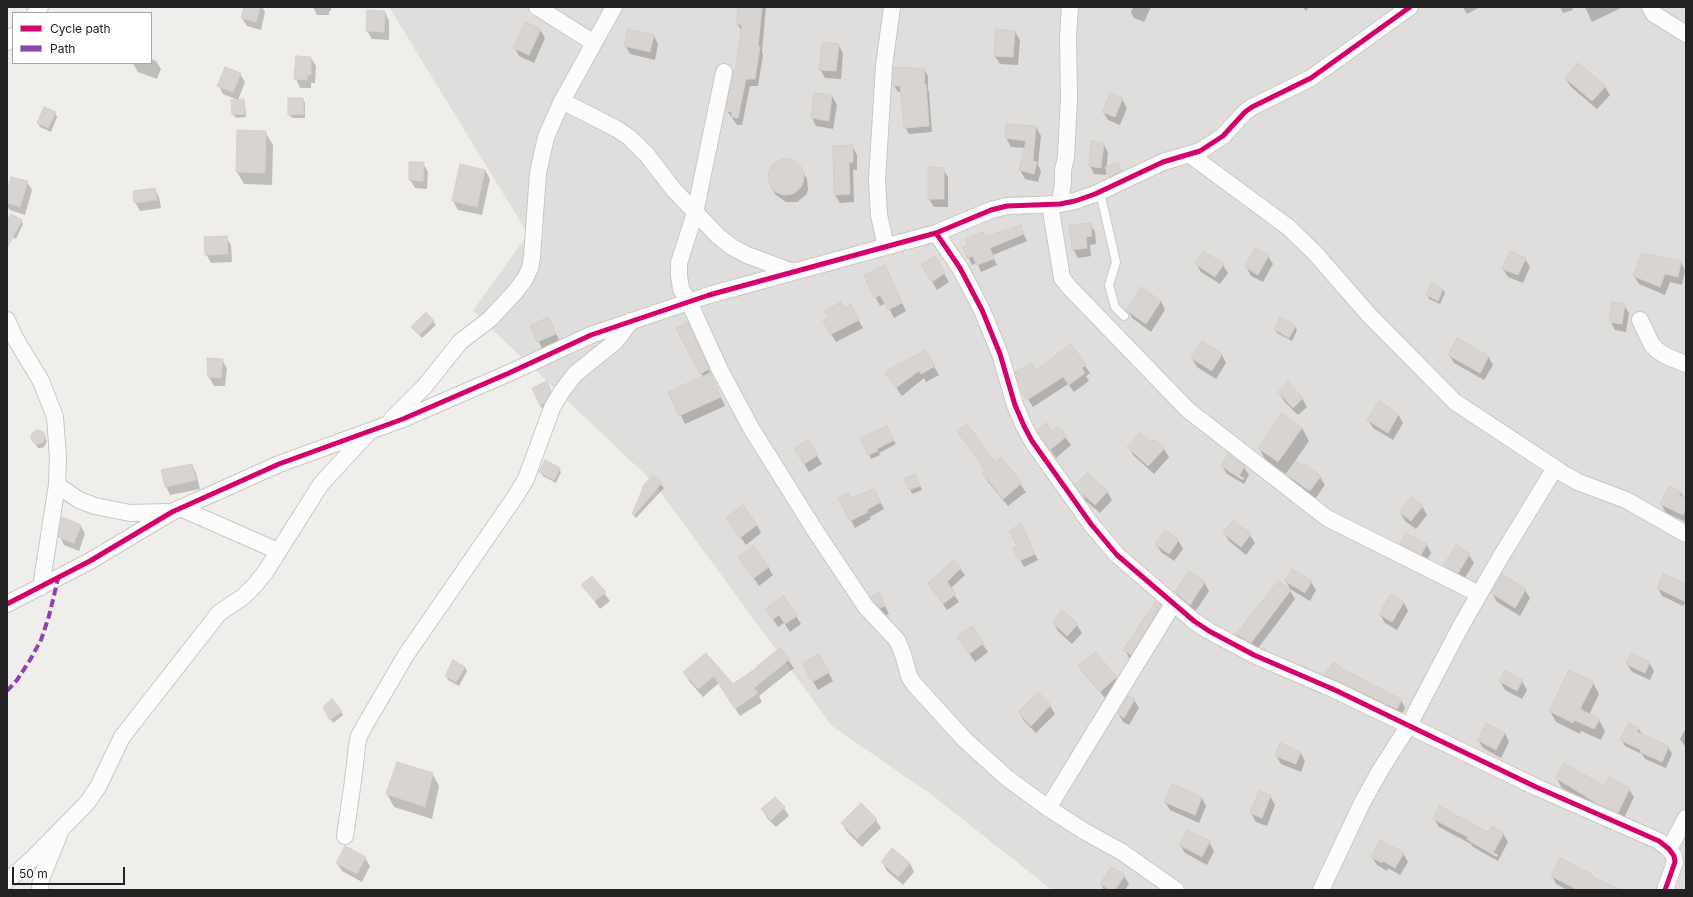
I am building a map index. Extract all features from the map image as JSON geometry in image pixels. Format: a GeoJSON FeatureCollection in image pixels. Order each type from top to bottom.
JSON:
{"type":"FeatureCollection","features":[{"type":"Feature","properties":{"kind":"street"},"geometry":{"type":"LineString","coordinates":[[537,7],[594,43]]}},
{"type":"Feature","properties":{"kind":"street"},"geometry":{"type":"LineString","coordinates":[[7,881],[87,803],[98,787],[115,747],[133,722],[219,613],[243,597],[255,585],[278,552],[321,484],[378,427],[425,386],[460,342],[490,319],[525,279],[530,268],[532,257],[541,154],[546,137],[562,101],[614,7]]}},
{"type":"Feature","properties":{"kind":"street"},"geometry":{"type":"LineString","coordinates":[[886,247],[879,215],[877,180],[884,66],[892,7]]}},
{"type":"Feature","properties":{"kind":"street"},"geometry":{"type":"LineString","coordinates":[[1070,7],[1068,36],[1069,98],[1066,157],[1063,170],[1063,182],[1055,204],[1062,278],[1188,410],[1327,518],[1479,594]]}},
{"type":"Feature","properties":{"kind":"street"},"geometry":{"type":"LineString","coordinates":[[7,604],[90,562],[176,510],[279,464],[378,427],[509,373],[578,340],[689,302],[936,233],[991,210],[1007,206],[1055,204],[1075,201],[1100,192],[1163,162],[1200,150],[1213,144],[1223,136],[1245,112],[1252,107],[1312,78],[1410,7]]}},
{"type":"Feature","properties":{"kind":"street"},"geometry":{"type":"LineString","coordinates":[[1650,7],[1654,14],[1686,34]]}},
{"type":"Feature","properties":{"kind":"street"},"geometry":{"type":"LineString","coordinates":[[724,72],[695,213],[679,263],[679,275],[681,289],[689,302],[720,370],[751,428],[816,532],[866,607],[897,640],[903,654],[909,676],[914,684],[965,740],[1007,778],[1048,808],[1084,831],[1122,852],[1176,890]]}},
{"type":"Feature","properties":{"kind":"street"},"geometry":{"type":"LineString","coordinates":[[562,101],[617,129],[630,138],[647,155],[674,190],[695,213],[718,236],[732,247],[747,255],[792,272]]}},
{"type":"Feature","properties":{"kind":"street"},"geometry":{"type":"LineString","coordinates":[[1189,154],[1288,227],[1369,315],[1455,402],[1578,482],[1626,500],[1686,534]]}},
{"type":"Feature","properties":{"kind":"street"},"geometry":{"type":"LineString","coordinates":[[936,233],[960,268],[982,310],[1000,354],[1015,405],[1032,441],[1091,524],[1117,555],[1173,604],[1209,631],[1254,655],[1335,690],[1536,787],[1647,835],[1670,849],[1674,856],[1675,862],[1665,890]]}},
{"type":"Feature","properties":{"kind":"street"},"geometry":{"type":"LineString","coordinates":[[7,320],[15,338],[41,381],[55,417],[58,457],[57,485],[41,587]]}},
{"type":"Feature","properties":{"kind":"street"},"geometry":{"type":"LineString","coordinates":[[1640,320],[1652,345],[1657,350],[1666,356],[1686,364]]}},
{"type":"Feature","properties":{"kind":"street"},"geometry":{"type":"LineString","coordinates":[[345,836],[357,746],[359,736],[365,725],[406,655],[516,497],[526,478],[552,408],[562,391],[574,374],[616,341],[631,321]]}},
{"type":"Feature","properties":{"kind":"street"},"geometry":{"type":"LineString","coordinates":[[1320,890],[1362,803],[1381,769],[1409,726],[1479,594],[1555,468]]}},
{"type":"Feature","properties":{"kind":"street"},"geometry":{"type":"LineString","coordinates":[[57,485],[79,500],[95,506],[130,513],[176,510],[278,552]]}},
{"type":"Feature","properties":{"kind":"street"},"geometry":{"type":"LineString","coordinates":[[1048,808],[1173,604]]}},
{"type":"Feature","properties":{"kind":"street"},"geometry":{"type":"LineString","coordinates":[[1670,849],[1686,818]]}},
{"type":"Feature","properties":{"kind":"street"},"geometry":{"type":"LineString","coordinates":[[40,890],[41,879],[63,827]]}},
{"type":"Feature","properties":{"kind":"lane"},"geometry":{"type":"LineString","coordinates":[[1100,192],[1116,262],[1110,285],[1115,307],[1124,316]]}},
{"type":"Feature","properties":{"kind":"shaded area"},"geometry":{"type":"Polygon","coordinates":[[[389,7],[1686,7],[1686,890],[1052,890],[932,795],[832,726],[653,482],[473,311],[528,234],[389,7]]]}},
{"type":"Feature","properties":{"kind":"building"},"geometry":{"type":"Polygon","coordinates":[[[244,7],[260,7],[256,22],[241,18],[244,7]]]}},
{"type":"Feature","properties":{"kind":"building"},"geometry":{"type":"Polygon","coordinates":[[[738,7],[762,7],[758,47],[760,47],[755,79],[746,79],[738,118],[732,117],[732,112],[726,111],[730,88],[732,88],[733,71],[735,71],[742,25],[736,24],[738,7]]]}},
{"type":"Feature","properties":{"kind":"building"},"geometry":{"type":"Polygon","coordinates":[[[367,10],[385,11],[384,32],[366,31],[367,10]]]}},
{"type":"Feature","properties":{"kind":"building"},"geometry":{"type":"Polygon","coordinates":[[[525,22],[541,29],[529,55],[513,48],[525,22]]]}},
{"type":"Feature","properties":{"kind":"building"},"geometry":{"type":"Polygon","coordinates":[[[628,29],[654,35],[650,52],[624,46],[628,29]]]}},
{"type":"Feature","properties":{"kind":"building"},"geometry":{"type":"Polygon","coordinates":[[[996,29],[1015,31],[1013,57],[994,56],[996,29]]]}},
{"type":"Feature","properties":{"kind":"building"},"geometry":{"type":"Polygon","coordinates":[[[822,42],[839,44],[836,71],[819,70],[822,42]]]}},
{"type":"Feature","properties":{"kind":"building"},"geometry":{"type":"Polygon","coordinates":[[[296,56],[311,57],[311,75],[307,75],[307,80],[294,79],[296,56]]]}},
{"type":"Feature","properties":{"kind":"building"},"geometry":{"type":"Polygon","coordinates":[[[1578,63],[1606,86],[1592,101],[1565,78],[1578,63]]]}},
{"type":"Feature","properties":{"kind":"building"},"geometry":{"type":"Polygon","coordinates":[[[225,67],[241,73],[233,92],[217,86],[225,67]]]}},
{"type":"Feature","properties":{"kind":"building"},"geometry":{"type":"Polygon","coordinates":[[[893,67],[925,69],[924,84],[926,84],[929,126],[904,128],[900,86],[893,86],[893,67]]]}},
{"type":"Feature","properties":{"kind":"building"},"geometry":{"type":"Polygon","coordinates":[[[814,93],[832,95],[829,121],[811,118],[814,93]]]}},
{"type":"Feature","properties":{"kind":"building"},"geometry":{"type":"Polygon","coordinates":[[[1110,93],[1123,98],[1115,117],[1102,112],[1110,93]]]}},
{"type":"Feature","properties":{"kind":"building"},"geometry":{"type":"Polygon","coordinates":[[[288,98],[303,98],[304,114],[288,115],[288,98]]]}},
{"type":"Feature","properties":{"kind":"building"},"geometry":{"type":"Polygon","coordinates":[[[244,99],[245,114],[232,115],[231,100],[244,99]]]}},
{"type":"Feature","properties":{"kind":"building"},"geometry":{"type":"Polygon","coordinates":[[[44,107],[56,112],[48,128],[37,123],[44,107]]]}},
{"type":"Feature","properties":{"kind":"building"},"geometry":{"type":"Polygon","coordinates":[[[1006,124],[1036,126],[1033,161],[1037,162],[1034,174],[1019,170],[1026,141],[1005,138],[1006,124]]]}},
{"type":"Feature","properties":{"kind":"building"},"geometry":{"type":"Polygon","coordinates":[[[237,130],[266,131],[265,173],[236,172],[237,130]]]}},
{"type":"Feature","properties":{"kind":"building"},"geometry":{"type":"Polygon","coordinates":[[[1091,141],[1104,143],[1101,168],[1089,166],[1091,141]]]}},
{"type":"Feature","properties":{"kind":"building"},"geometry":{"type":"Polygon","coordinates":[[[853,145],[853,162],[849,162],[850,194],[834,195],[833,146],[853,145]]]}},
{"type":"Feature","properties":{"kind":"building"},"geometry":{"type":"Polygon","coordinates":[[[790,159],[799,164],[803,170],[803,184],[799,190],[790,195],[782,195],[773,190],[769,184],[768,173],[773,164],[779,160],[790,159]]]}},
{"type":"Feature","properties":{"kind":"building"},"geometry":{"type":"Polygon","coordinates":[[[409,162],[424,162],[423,181],[409,180],[409,162]]]}},
{"type":"Feature","properties":{"kind":"building"},"geometry":{"type":"Polygon","coordinates":[[[1118,163],[1121,171],[1109,177],[1105,167],[1118,163]]]}},
{"type":"Feature","properties":{"kind":"building"},"geometry":{"type":"Polygon","coordinates":[[[460,164],[485,170],[477,207],[452,201],[460,164]]]}},
{"type":"Feature","properties":{"kind":"building"},"geometry":{"type":"Polygon","coordinates":[[[928,167],[944,168],[944,199],[928,199],[928,167]]]}},
{"type":"Feature","properties":{"kind":"building"},"geometry":{"type":"Polygon","coordinates":[[[11,177],[28,181],[20,207],[7,203],[7,191],[11,177]]]}},
{"type":"Feature","properties":{"kind":"building"},"geometry":{"type":"Polygon","coordinates":[[[155,188],[157,200],[134,203],[133,191],[155,188]]]}},
{"type":"Feature","properties":{"kind":"building"},"geometry":{"type":"Polygon","coordinates":[[[11,214],[22,220],[7,248],[7,221],[11,214]]]}},
{"type":"Feature","properties":{"kind":"building"},"geometry":{"type":"Polygon","coordinates":[[[1091,223],[1092,236],[1086,237],[1087,248],[1072,250],[1069,225],[1091,223]]]}},
{"type":"Feature","properties":{"kind":"building"},"geometry":{"type":"Polygon","coordinates":[[[1021,225],[1024,234],[990,248],[994,258],[976,265],[973,256],[967,258],[963,247],[968,246],[965,239],[983,232],[985,237],[1021,225]]]}},
{"type":"Feature","properties":{"kind":"building"},"geometry":{"type":"Polygon","coordinates":[[[227,236],[228,254],[205,255],[204,237],[227,236]]]}},
{"type":"Feature","properties":{"kind":"building"},"geometry":{"type":"Polygon","coordinates":[[[1255,248],[1269,255],[1258,275],[1245,267],[1255,248]]]}},
{"type":"Feature","properties":{"kind":"building"},"geometry":{"type":"Polygon","coordinates":[[[1203,251],[1224,264],[1215,277],[1195,264],[1203,251]]]}},
{"type":"Feature","properties":{"kind":"building"},"geometry":{"type":"Polygon","coordinates":[[[1510,251],[1526,258],[1518,275],[1502,269],[1510,251]]]}},
{"type":"Feature","properties":{"kind":"building"},"geometry":{"type":"Polygon","coordinates":[[[1642,253],[1681,261],[1678,277],[1665,274],[1660,287],[1633,276],[1642,253]]]}},
{"type":"Feature","properties":{"kind":"building"},"geometry":{"type":"Polygon","coordinates":[[[935,256],[945,273],[932,282],[921,265],[935,256]]]}},
{"type":"Feature","properties":{"kind":"building"},"geometry":{"type":"Polygon","coordinates":[[[885,265],[902,303],[888,310],[880,295],[874,298],[864,275],[885,265]]]}},
{"type":"Feature","properties":{"kind":"building"},"geometry":{"type":"Polygon","coordinates":[[[1431,283],[1443,289],[1438,301],[1426,295],[1431,283]]]}},
{"type":"Feature","properties":{"kind":"building"},"geometry":{"type":"Polygon","coordinates":[[[1141,287],[1161,301],[1146,324],[1126,310],[1141,287]]]}},
{"type":"Feature","properties":{"kind":"building"},"geometry":{"type":"Polygon","coordinates":[[[841,302],[844,308],[851,304],[859,320],[830,335],[823,320],[828,317],[825,311],[841,302]]]}},
{"type":"Feature","properties":{"kind":"building"},"geometry":{"type":"Polygon","coordinates":[[[1612,302],[1625,304],[1622,324],[1609,322],[1612,302]]]}},
{"type":"Feature","properties":{"kind":"building"},"geometry":{"type":"Polygon","coordinates":[[[426,312],[434,321],[419,335],[411,327],[426,312]]]}},
{"type":"Feature","properties":{"kind":"building"},"geometry":{"type":"Polygon","coordinates":[[[548,317],[556,334],[537,342],[530,326],[548,317]]]}},
{"type":"Feature","properties":{"kind":"building"},"geometry":{"type":"Polygon","coordinates":[[[1280,317],[1296,326],[1289,338],[1274,329],[1280,317]]]}},
{"type":"Feature","properties":{"kind":"building"},"geometry":{"type":"Polygon","coordinates":[[[688,322],[709,369],[700,374],[676,328],[688,322]]]}},
{"type":"Feature","properties":{"kind":"building"},"geometry":{"type":"Polygon","coordinates":[[[1457,338],[1489,356],[1480,373],[1448,355],[1457,338]]]}},
{"type":"Feature","properties":{"kind":"building"},"geometry":{"type":"Polygon","coordinates":[[[1202,341],[1222,354],[1212,371],[1191,358],[1202,341]]]}},
{"type":"Feature","properties":{"kind":"building"},"geometry":{"type":"Polygon","coordinates":[[[1071,344],[1086,365],[1082,368],[1085,373],[1069,385],[1063,377],[1027,400],[1020,388],[1015,372],[1031,363],[1036,370],[1071,344]]]}},
{"type":"Feature","properties":{"kind":"building"},"geometry":{"type":"Polygon","coordinates":[[[925,350],[935,366],[921,374],[919,371],[896,388],[885,373],[899,363],[900,364],[925,350]]]}},
{"type":"Feature","properties":{"kind":"building"},"geometry":{"type":"Polygon","coordinates":[[[207,358],[223,359],[221,378],[208,377],[207,358]]]}},
{"type":"Feature","properties":{"kind":"building"},"geometry":{"type":"Polygon","coordinates":[[[710,373],[721,397],[679,416],[668,392],[710,373]]]}},
{"type":"Feature","properties":{"kind":"building"},"geometry":{"type":"Polygon","coordinates":[[[547,381],[551,391],[544,403],[540,405],[532,388],[547,381]]]}},
{"type":"Feature","properties":{"kind":"building"},"geometry":{"type":"Polygon","coordinates":[[[1288,382],[1303,398],[1293,408],[1278,392],[1288,382]]]}},
{"type":"Feature","properties":{"kind":"building"},"geometry":{"type":"Polygon","coordinates":[[[1379,401],[1399,414],[1388,433],[1367,420],[1379,401]]]}},
{"type":"Feature","properties":{"kind":"building"},"geometry":{"type":"Polygon","coordinates":[[[1282,413],[1302,428],[1278,462],[1258,448],[1282,413]]]}},
{"type":"Feature","properties":{"kind":"building"},"geometry":{"type":"Polygon","coordinates":[[[1046,423],[1052,431],[1058,426],[1067,436],[1050,450],[1037,430],[1046,423]]]}},
{"type":"Feature","properties":{"kind":"building"},"geometry":{"type":"Polygon","coordinates":[[[967,424],[995,462],[1001,457],[1022,483],[1003,499],[982,473],[985,470],[957,431],[967,424]]]}},
{"type":"Feature","properties":{"kind":"building"},"geometry":{"type":"Polygon","coordinates":[[[887,426],[894,440],[877,449],[878,451],[868,455],[860,438],[887,426]]]}},
{"type":"Feature","properties":{"kind":"building"},"geometry":{"type":"Polygon","coordinates":[[[35,430],[41,430],[45,434],[45,440],[41,444],[35,444],[31,440],[31,434],[35,430]]]}},
{"type":"Feature","properties":{"kind":"building"},"geometry":{"type":"Polygon","coordinates":[[[1140,433],[1151,442],[1154,439],[1165,448],[1148,466],[1127,447],[1140,433]]]}},
{"type":"Feature","properties":{"kind":"building"},"geometry":{"type":"Polygon","coordinates":[[[808,439],[818,455],[804,464],[794,449],[808,439]]]}},
{"type":"Feature","properties":{"kind":"building"},"geometry":{"type":"Polygon","coordinates":[[[1228,454],[1245,466],[1239,476],[1221,466],[1228,454]]]}},
{"type":"Feature","properties":{"kind":"building"},"geometry":{"type":"Polygon","coordinates":[[[545,460],[560,468],[554,480],[539,472],[545,460]]]}},
{"type":"Feature","properties":{"kind":"building"},"geometry":{"type":"Polygon","coordinates":[[[1296,462],[1303,466],[1305,464],[1321,476],[1310,491],[1287,475],[1296,462]]]}},
{"type":"Feature","properties":{"kind":"building"},"geometry":{"type":"Polygon","coordinates":[[[192,464],[196,480],[165,487],[161,470],[192,464]]]}},
{"type":"Feature","properties":{"kind":"building"},"geometry":{"type":"Polygon","coordinates":[[[1087,473],[1108,491],[1095,505],[1080,492],[1075,485],[1087,473]]]}},
{"type":"Feature","properties":{"kind":"building"},"geometry":{"type":"Polygon","coordinates":[[[915,474],[920,486],[909,490],[904,478],[915,474]]]}},
{"type":"Feature","properties":{"kind":"building"},"geometry":{"type":"Polygon","coordinates":[[[653,475],[662,483],[634,515],[632,514],[643,488],[642,487],[653,475]]]}},
{"type":"Feature","properties":{"kind":"building"},"geometry":{"type":"Polygon","coordinates":[[[1669,486],[1681,492],[1679,495],[1686,499],[1686,508],[1683,515],[1660,504],[1669,486]]]}},
{"type":"Feature","properties":{"kind":"building"},"geometry":{"type":"Polygon","coordinates":[[[874,489],[881,502],[867,510],[868,512],[850,521],[838,498],[848,493],[851,498],[874,489]]]}},
{"type":"Feature","properties":{"kind":"building"},"geometry":{"type":"Polygon","coordinates":[[[1411,497],[1423,506],[1411,521],[1399,512],[1411,497]]]}},
{"type":"Feature","properties":{"kind":"building"},"geometry":{"type":"Polygon","coordinates":[[[743,505],[757,525],[740,538],[726,518],[743,505]]]}},
{"type":"Feature","properties":{"kind":"building"},"geometry":{"type":"Polygon","coordinates":[[[62,517],[81,525],[74,543],[58,537],[62,517]]]}},
{"type":"Feature","properties":{"kind":"building"},"geometry":{"type":"Polygon","coordinates":[[[1233,520],[1251,534],[1241,547],[1223,533],[1233,520]]]}},
{"type":"Feature","properties":{"kind":"building"},"geometry":{"type":"Polygon","coordinates":[[[1021,524],[1035,554],[1019,561],[1013,548],[1017,546],[1009,531],[1021,524]]]}},
{"type":"Feature","properties":{"kind":"building"},"geometry":{"type":"Polygon","coordinates":[[[1165,530],[1179,540],[1169,554],[1155,544],[1165,530]]]}},
{"type":"Feature","properties":{"kind":"building"},"geometry":{"type":"Polygon","coordinates":[[[1406,533],[1427,544],[1421,555],[1400,544],[1406,533]]]}},
{"type":"Feature","properties":{"kind":"building"},"geometry":{"type":"Polygon","coordinates":[[[1456,545],[1470,554],[1458,573],[1443,566],[1456,545]]]}},
{"type":"Feature","properties":{"kind":"building"},"geometry":{"type":"Polygon","coordinates":[[[753,546],[769,567],[754,578],[738,557],[753,546]]]}},
{"type":"Feature","properties":{"kind":"building"},"geometry":{"type":"Polygon","coordinates":[[[954,560],[961,568],[947,582],[956,594],[943,604],[928,583],[954,560]]]}},
{"type":"Feature","properties":{"kind":"building"},"geometry":{"type":"Polygon","coordinates":[[[1292,569],[1312,581],[1305,593],[1285,581],[1292,569]]]}},
{"type":"Feature","properties":{"kind":"building"},"geometry":{"type":"Polygon","coordinates":[[[1189,571],[1205,582],[1190,605],[1175,592],[1189,571]]]}},
{"type":"Feature","properties":{"kind":"building"},"geometry":{"type":"Polygon","coordinates":[[[1502,574],[1526,589],[1515,608],[1491,593],[1502,574]]]}},
{"type":"Feature","properties":{"kind":"building"},"geometry":{"type":"Polygon","coordinates":[[[1663,574],[1686,584],[1686,602],[1657,588],[1663,574]]]}},
{"type":"Feature","properties":{"kind":"building"},"geometry":{"type":"Polygon","coordinates":[[[592,576],[606,592],[595,601],[581,585],[592,576]]]}},
{"type":"Feature","properties":{"kind":"building"},"geometry":{"type":"Polygon","coordinates":[[[1278,581],[1291,590],[1251,643],[1236,634],[1278,581]]]}},
{"type":"Feature","properties":{"kind":"building"},"geometry":{"type":"Polygon","coordinates":[[[879,592],[885,606],[880,608],[871,597],[879,592]]]}},
{"type":"Feature","properties":{"kind":"building"},"geometry":{"type":"Polygon","coordinates":[[[1391,594],[1404,602],[1392,622],[1379,614],[1391,594]]]}},
{"type":"Feature","properties":{"kind":"building"},"geometry":{"type":"Polygon","coordinates":[[[783,596],[797,616],[785,624],[779,615],[773,619],[765,609],[783,596]]]}},
{"type":"Feature","properties":{"kind":"building"},"geometry":{"type":"Polygon","coordinates":[[[1155,602],[1161,606],[1131,655],[1123,650],[1155,602]]]}},
{"type":"Feature","properties":{"kind":"building"},"geometry":{"type":"Polygon","coordinates":[[[1062,610],[1078,624],[1067,636],[1052,622],[1062,610]]]}},
{"type":"Feature","properties":{"kind":"building"},"geometry":{"type":"Polygon","coordinates":[[[972,626],[984,643],[969,654],[957,637],[972,626]]]}},
{"type":"Feature","properties":{"kind":"building"},"geometry":{"type":"Polygon","coordinates":[[[780,648],[790,659],[754,688],[758,693],[735,709],[714,676],[698,689],[683,672],[706,653],[733,684],[758,667],[757,666],[780,648]]]}},
{"type":"Feature","properties":{"kind":"building"},"geometry":{"type":"Polygon","coordinates":[[[1095,652],[1117,677],[1100,692],[1078,666],[1095,652]]]}},
{"type":"Feature","properties":{"kind":"building"},"geometry":{"type":"Polygon","coordinates":[[[1631,653],[1650,662],[1645,673],[1626,664],[1631,653]]]}},
{"type":"Feature","properties":{"kind":"building"},"geometry":{"type":"Polygon","coordinates":[[[819,654],[830,672],[812,682],[802,663],[819,654]]]}},
{"type":"Feature","properties":{"kind":"building"},"geometry":{"type":"Polygon","coordinates":[[[453,660],[465,667],[456,682],[445,676],[453,660]]]}},
{"type":"Feature","properties":{"kind":"building"},"geometry":{"type":"Polygon","coordinates":[[[1334,662],[1341,668],[1402,700],[1397,709],[1324,675],[1334,662]]]}},
{"type":"Feature","properties":{"kind":"building"},"geometry":{"type":"Polygon","coordinates":[[[1569,670],[1594,682],[1580,709],[1600,719],[1594,729],[1574,720],[1573,723],[1549,711],[1569,670]]]}},
{"type":"Feature","properties":{"kind":"building"},"geometry":{"type":"Polygon","coordinates":[[[1505,671],[1523,680],[1517,691],[1499,681],[1505,671]]]}},
{"type":"Feature","properties":{"kind":"building"},"geometry":{"type":"Polygon","coordinates":[[[1038,692],[1051,705],[1031,726],[1018,712],[1038,692]]]}},
{"type":"Feature","properties":{"kind":"building"},"geometry":{"type":"Polygon","coordinates":[[[1128,696],[1135,699],[1124,718],[1117,713],[1128,696]]]}},
{"type":"Feature","properties":{"kind":"building"},"geometry":{"type":"Polygon","coordinates":[[[332,699],[342,711],[330,720],[323,707],[332,699]]]}},
{"type":"Feature","properties":{"kind":"building"},"geometry":{"type":"Polygon","coordinates":[[[1486,723],[1505,733],[1496,750],[1477,740],[1486,723]]]}},
{"type":"Feature","properties":{"kind":"building"},"geometry":{"type":"Polygon","coordinates":[[[1629,723],[1639,728],[1637,732],[1669,746],[1662,762],[1640,752],[1641,750],[1620,740],[1629,723]]]}},
{"type":"Feature","properties":{"kind":"building"},"geometry":{"type":"Polygon","coordinates":[[[1280,743],[1301,752],[1296,764],[1275,756],[1280,743]]]}},
{"type":"Feature","properties":{"kind":"building"},"geometry":{"type":"Polygon","coordinates":[[[397,762],[433,773],[425,807],[386,794],[397,762]]]}},
{"type":"Feature","properties":{"kind":"building"},"geometry":{"type":"Polygon","coordinates":[[[1564,763],[1604,786],[1609,777],[1630,788],[1618,813],[1596,803],[1556,778],[1564,763]]]}},
{"type":"Feature","properties":{"kind":"building"},"geometry":{"type":"Polygon","coordinates":[[[1172,784],[1202,797],[1195,815],[1164,802],[1172,784]]]}},
{"type":"Feature","properties":{"kind":"building"},"geometry":{"type":"Polygon","coordinates":[[[1259,791],[1271,795],[1262,818],[1250,813],[1259,791]]]}},
{"type":"Feature","properties":{"kind":"building"},"geometry":{"type":"Polygon","coordinates":[[[775,797],[785,807],[771,820],[761,809],[775,797]]]}},
{"type":"Feature","properties":{"kind":"building"},"geometry":{"type":"Polygon","coordinates":[[[861,803],[877,819],[857,839],[841,823],[861,803]]]}},
{"type":"Feature","properties":{"kind":"building"},"geometry":{"type":"Polygon","coordinates":[[[1439,806],[1488,832],[1492,826],[1504,833],[1493,853],[1467,839],[1468,837],[1433,819],[1439,806]]]}},
{"type":"Feature","properties":{"kind":"building"},"geometry":{"type":"Polygon","coordinates":[[[1187,830],[1210,841],[1202,857],[1179,845],[1187,830]]]}},
{"type":"Feature","properties":{"kind":"building"},"geometry":{"type":"Polygon","coordinates":[[[1380,840],[1404,853],[1395,868],[1383,861],[1382,863],[1371,857],[1380,840]]]}},
{"type":"Feature","properties":{"kind":"building"},"geometry":{"type":"Polygon","coordinates":[[[345,846],[366,857],[357,874],[336,863],[345,846]]]}},
{"type":"Feature","properties":{"kind":"building"},"geometry":{"type":"Polygon","coordinates":[[[892,848],[910,863],[898,877],[881,862],[892,848]]]}},
{"type":"Feature","properties":{"kind":"building"},"geometry":{"type":"Polygon","coordinates":[[[1560,858],[1593,875],[1592,877],[1622,890],[1578,890],[1551,876],[1560,858]]]}},
{"type":"Feature","properties":{"kind":"building"},"geometry":{"type":"Polygon","coordinates":[[[1111,867],[1125,875],[1115,890],[1110,890],[1100,884],[1111,867]]]}},
{"type":"Feature","properties":{"kind":"marked path"},"geometry":{"type":"LineString","coordinates":[[7,691],[17,680],[41,640],[49,616],[58,579]]}},
{"type":"Feature","properties":{"kind":"cycle path"},"geometry":{"type":"LineString","coordinates":[[7,604],[90,561],[172,512],[279,464],[403,419],[509,373],[591,335],[709,295],[936,233],[991,210],[1007,206],[1060,204],[1075,201],[1095,194],[1163,162],[1200,151],[1223,136],[1245,112],[1252,107],[1311,78],[1410,7]]}},
{"type":"Feature","properties":{"kind":"cycle path"},"geometry":{"type":"LineString","coordinates":[[936,233],[960,268],[982,310],[1000,354],[1015,405],[1032,441],[1091,524],[1117,555],[1194,621],[1209,631],[1254,655],[1335,690],[1536,787],[1659,841],[1669,849],[1674,856],[1675,862],[1665,890]]}}]}
